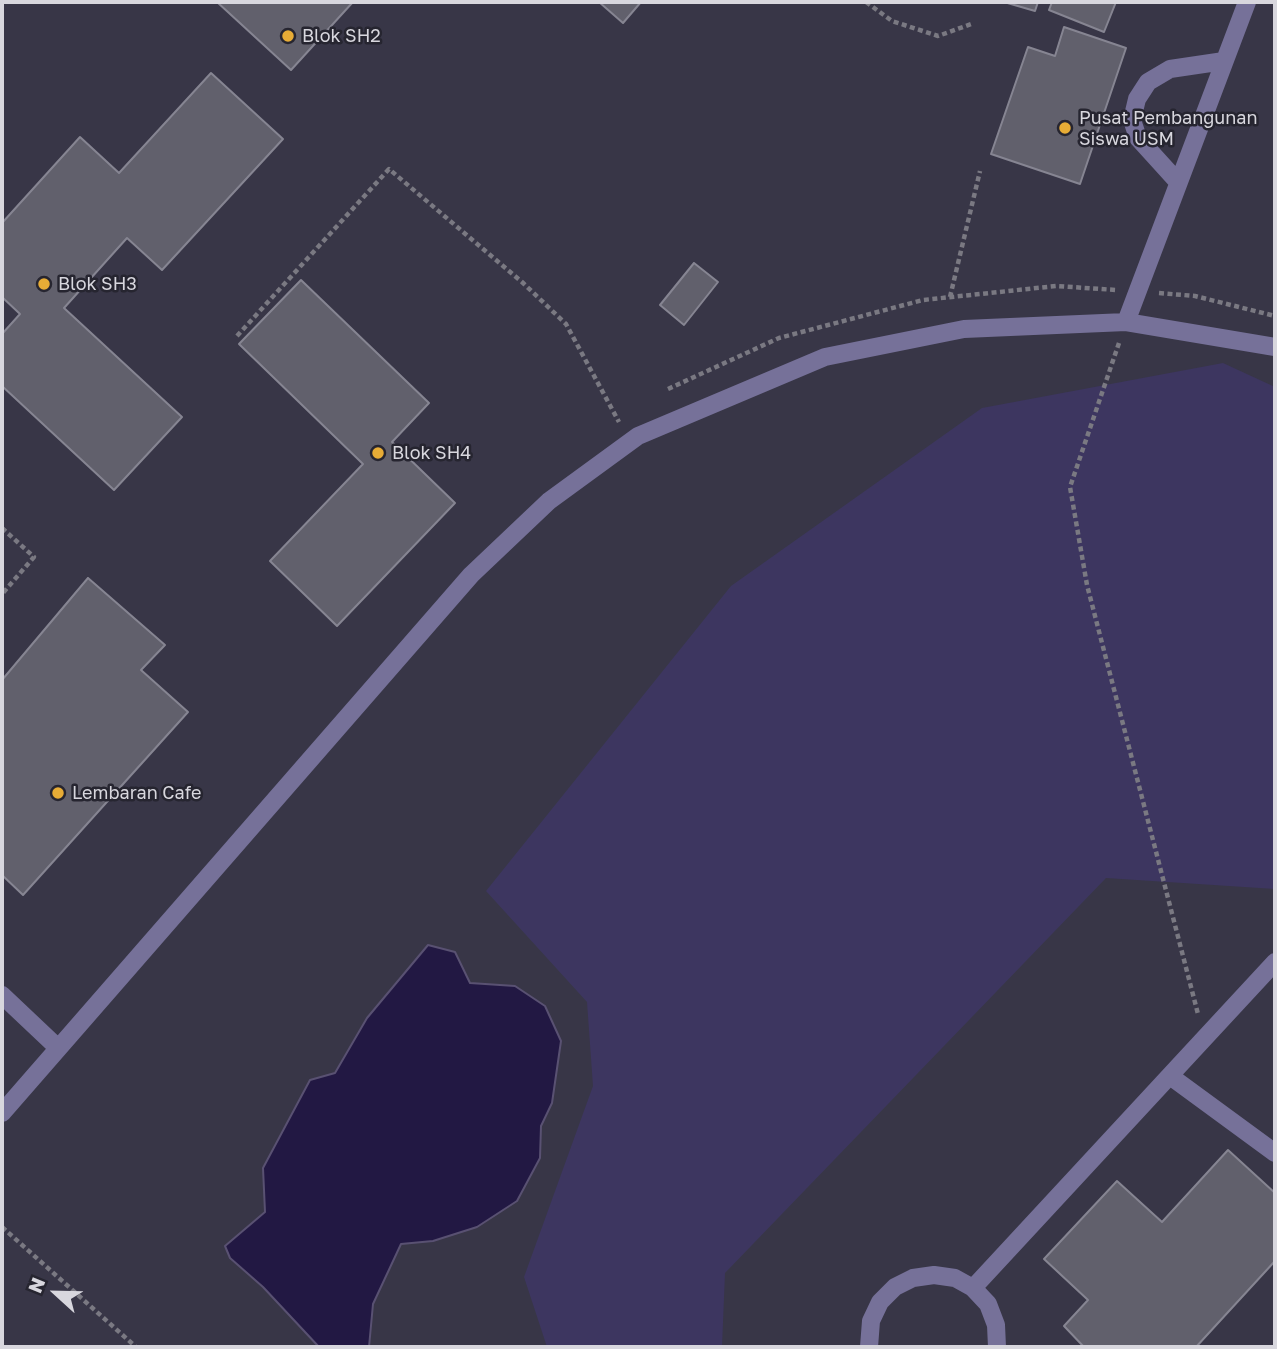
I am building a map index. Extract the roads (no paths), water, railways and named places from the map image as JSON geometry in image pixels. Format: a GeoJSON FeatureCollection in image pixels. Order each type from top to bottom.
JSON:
{"type":"FeatureCollection","features":[{"type":"Feature","properties":{"kind":"street"},"geometry":{"type":"LineString","coordinates":[[1126,322],[1177,181],[1247,2]]}},
{"type":"Feature","properties":{"kind":"street"},"geometry":{"type":"LineString","coordinates":[[1177,181],[1138,138],[1132,120],[1138,99],[1148,82],[1170,69],[1224,61]]}},
{"type":"Feature","properties":{"kind":"street"},"geometry":{"type":"LineString","coordinates":[[2,1113],[471,575],[549,501],[638,436],[825,356],[964,329],[1126,322],[1275,346]]}},
{"type":"Feature","properties":{"kind":"street"},"geometry":{"type":"LineString","coordinates":[[973,1288],[1275,962]]}},
{"type":"Feature","properties":{"kind":"street"},"geometry":{"type":"LineString","coordinates":[[2,995],[57,1047]]}},
{"type":"Feature","properties":{"kind":"street"},"geometry":{"type":"LineString","coordinates":[[1170,1076],[1275,1153]]}},
{"type":"Feature","properties":{"kind":"street"},"geometry":{"type":"LineString","coordinates":[[869,1347],[871,1321],[880,1302],[895,1287],[913,1278],[934,1275],[955,1278],[973,1288],[988,1304],[996,1325],[998,1347]]}},
{"type":"Feature","properties":{"kind":"place","name":"Blok SH2"},"geometry":{"type":"Point","coordinates":[288,36]}},
{"type":"Feature","properties":{"kind":"place","name":"Pusat Pembangunan Siswa USM"},"geometry":{"type":"Point","coordinates":[1065,128]}},
{"type":"Feature","properties":{"kind":"place","name":"Blok SH3"},"geometry":{"type":"Point","coordinates":[44,284]}},
{"type":"Feature","properties":{"kind":"place","name":"Blok SH4"},"geometry":{"type":"Point","coordinates":[378,453]}},
{"type":"Feature","properties":{"kind":"place","name":"Lembaran Cafe"},"geometry":{"type":"Point","coordinates":[58,793]}}]}
